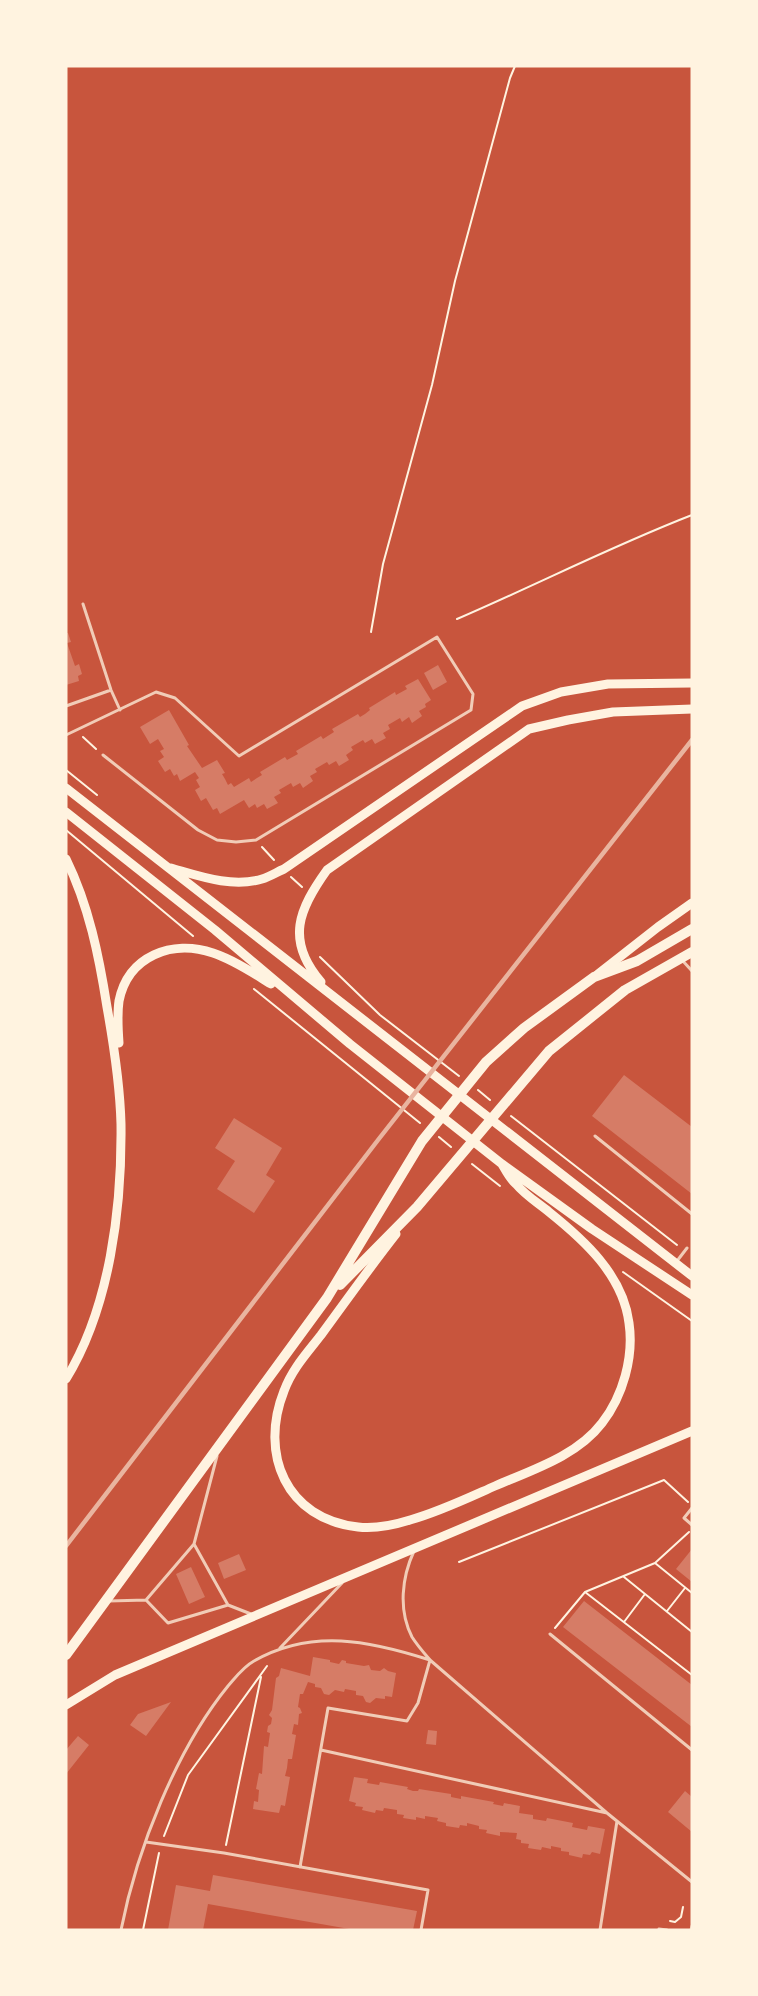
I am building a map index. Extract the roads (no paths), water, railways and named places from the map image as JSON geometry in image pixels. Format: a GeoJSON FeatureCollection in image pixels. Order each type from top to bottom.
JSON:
{"type":"FeatureCollection","features":[{"type":"Feature","properties":{"kind":"highway"},"geometry":{"type":"LineString","coordinates":[[66,1655],[327,1298],[422,1141],[486,1062],[524,1028],[594,977],[637,961],[692,930]]}},
{"type":"Feature","properties":{"kind":"highway"},"geometry":{"type":"LineString","coordinates":[[327,1298],[417,1207],[549,1051],[625,990],[692,952]]}},
{"type":"Feature","properties":{"kind":"main road"},"geometry":{"type":"LineString","coordinates":[[166,867],[210,879],[240,883],[262,879],[284,869],[522,706],[561,692],[608,684],[692,683]]}},
{"type":"Feature","properties":{"kind":"main road"},"geometry":{"type":"LineString","coordinates":[[335,997],[310,969],[299,937],[301,913],[309,895],[327,870],[529,729],[613,712],[692,710]]}},
{"type":"Feature","properties":{"kind":"main road"},"geometry":{"type":"LineString","coordinates":[[66,788],[692,1276]]}},
{"type":"Feature","properties":{"kind":"main road"},"geometry":{"type":"LineString","coordinates":[[66,812],[215,930],[350,1044],[502,1164],[591,1229],[692,1295]]}},
{"type":"Feature","properties":{"kind":"main road"},"geometry":{"type":"LineString","coordinates":[[66,859],[80,890],[93,934],[112,1034],[121,1125],[118,1193],[110,1258],[96,1315],[66,1379]]}},
{"type":"Feature","properties":{"kind":"main road"},"geometry":{"type":"LineString","coordinates":[[594,977],[692,903]]}},
{"type":"Feature","properties":{"kind":"main road"},"geometry":{"type":"LineString","coordinates":[[118,1087],[119,1001],[126,981],[133,970],[148,957],[166,950],[184,947],[213,953],[243,967],[291,995]]}},
{"type":"Feature","properties":{"kind":"main road"},"geometry":{"type":"LineString","coordinates":[[417,1207],[297,1364],[284,1391],[278,1411],[275,1453],[280,1472],[291,1491],[308,1509],[328,1520],[358,1527],[381,1526],[411,1520],[472,1497],[565,1454],[585,1440],[602,1423],[618,1396],[627,1370],[630,1347],[629,1322],[618,1290],[592,1249],[516,1185],[502,1164]]}},
{"type":"Feature","properties":{"kind":"main road"},"geometry":{"type":"LineString","coordinates":[[675,1263],[692,1270]]}},
{"type":"Feature","properties":{"kind":"main road"},"geometry":{"type":"LineString","coordinates":[[66,1705],[115,1675],[252,1615],[692,1431]]}},
{"type":"Feature","properties":{"kind":"lane"},"geometry":{"type":"LineString","coordinates":[[83,604],[111,690],[120,710]]}},
{"type":"Feature","properties":{"kind":"lane"},"geometry":{"type":"LineString","coordinates":[[66,735],[156,692],[175,698],[239,756],[437,637],[473,694],[471,710],[256,840],[236,842],[218,840],[198,830],[103,755]]}},
{"type":"Feature","properties":{"kind":"lane"},"geometry":{"type":"LineString","coordinates":[[66,706],[111,690]]}},
{"type":"Feature","properties":{"kind":"lane"},"geometry":{"type":"LineString","coordinates":[[681,959],[692,971]]}},
{"type":"Feature","properties":{"kind":"lane"},"geometry":{"type":"LineString","coordinates":[[595,1136],[692,1214]]}},
{"type":"Feature","properties":{"kind":"lane"},"geometry":{"type":"LineString","coordinates":[[675,1263],[686,1249]]}},
{"type":"Feature","properties":{"kind":"lane"},"geometry":{"type":"LineString","coordinates":[[146,1600],[194,1544],[220,1444]]}},
{"type":"Feature","properties":{"kind":"lane"},"geometry":{"type":"LineString","coordinates":[[692,1507],[684,1518],[692,1525]]}},
{"type":"Feature","properties":{"kind":"lane"},"geometry":{"type":"LineString","coordinates":[[194,1544],[228,1605],[252,1615]]}},
{"type":"Feature","properties":{"kind":"lane"},"geometry":{"type":"LineString","coordinates":[[416,1546],[407,1567],[402,1593],[406,1620],[412,1638],[430,1660],[607,1813],[692,1882]]}},
{"type":"Feature","properties":{"kind":"lane"},"geometry":{"type":"LineString","coordinates":[[279,1649],[351,1574]]}},
{"type":"Feature","properties":{"kind":"lane"},"geometry":{"type":"LineString","coordinates":[[107,1601],[146,1600],[168,1623],[228,1605]]}},
{"type":"Feature","properties":{"kind":"lane"},"geometry":{"type":"LineString","coordinates":[[550,1634],[692,1750]]}},
{"type":"Feature","properties":{"kind":"lane"},"geometry":{"type":"LineString","coordinates":[[121,1930],[134,1878],[167,1789],[214,1703],[241,1671],[253,1661],[279,1649],[308,1641],[334,1639],[387,1646],[430,1660]]}},
{"type":"Feature","properties":{"kind":"lane"},"geometry":{"type":"LineString","coordinates":[[300,1867],[328,1708],[407,1721],[418,1703],[430,1660]]}},
{"type":"Feature","properties":{"kind":"lane"},"geometry":{"type":"LineString","coordinates":[[321,1750],[607,1813]]}},
{"type":"Feature","properties":{"kind":"lane"},"geometry":{"type":"LineString","coordinates":[[600,1930],[617,1821]]}},
{"type":"Feature","properties":{"kind":"lane"},"geometry":{"type":"LineString","coordinates":[[146,1842],[224,1853],[428,1890],[421,1930]]}},
{"type":"Feature","properties":{"kind":"lane"},"geometry":{"type":"LineString","coordinates":[[659,1929],[667,1930]]}},
{"type":"Feature","properties":{"kind":"railway"},"geometry":{"type":"LineString","coordinates":[[66,1546],[378,1140],[692,740]]}}]}
